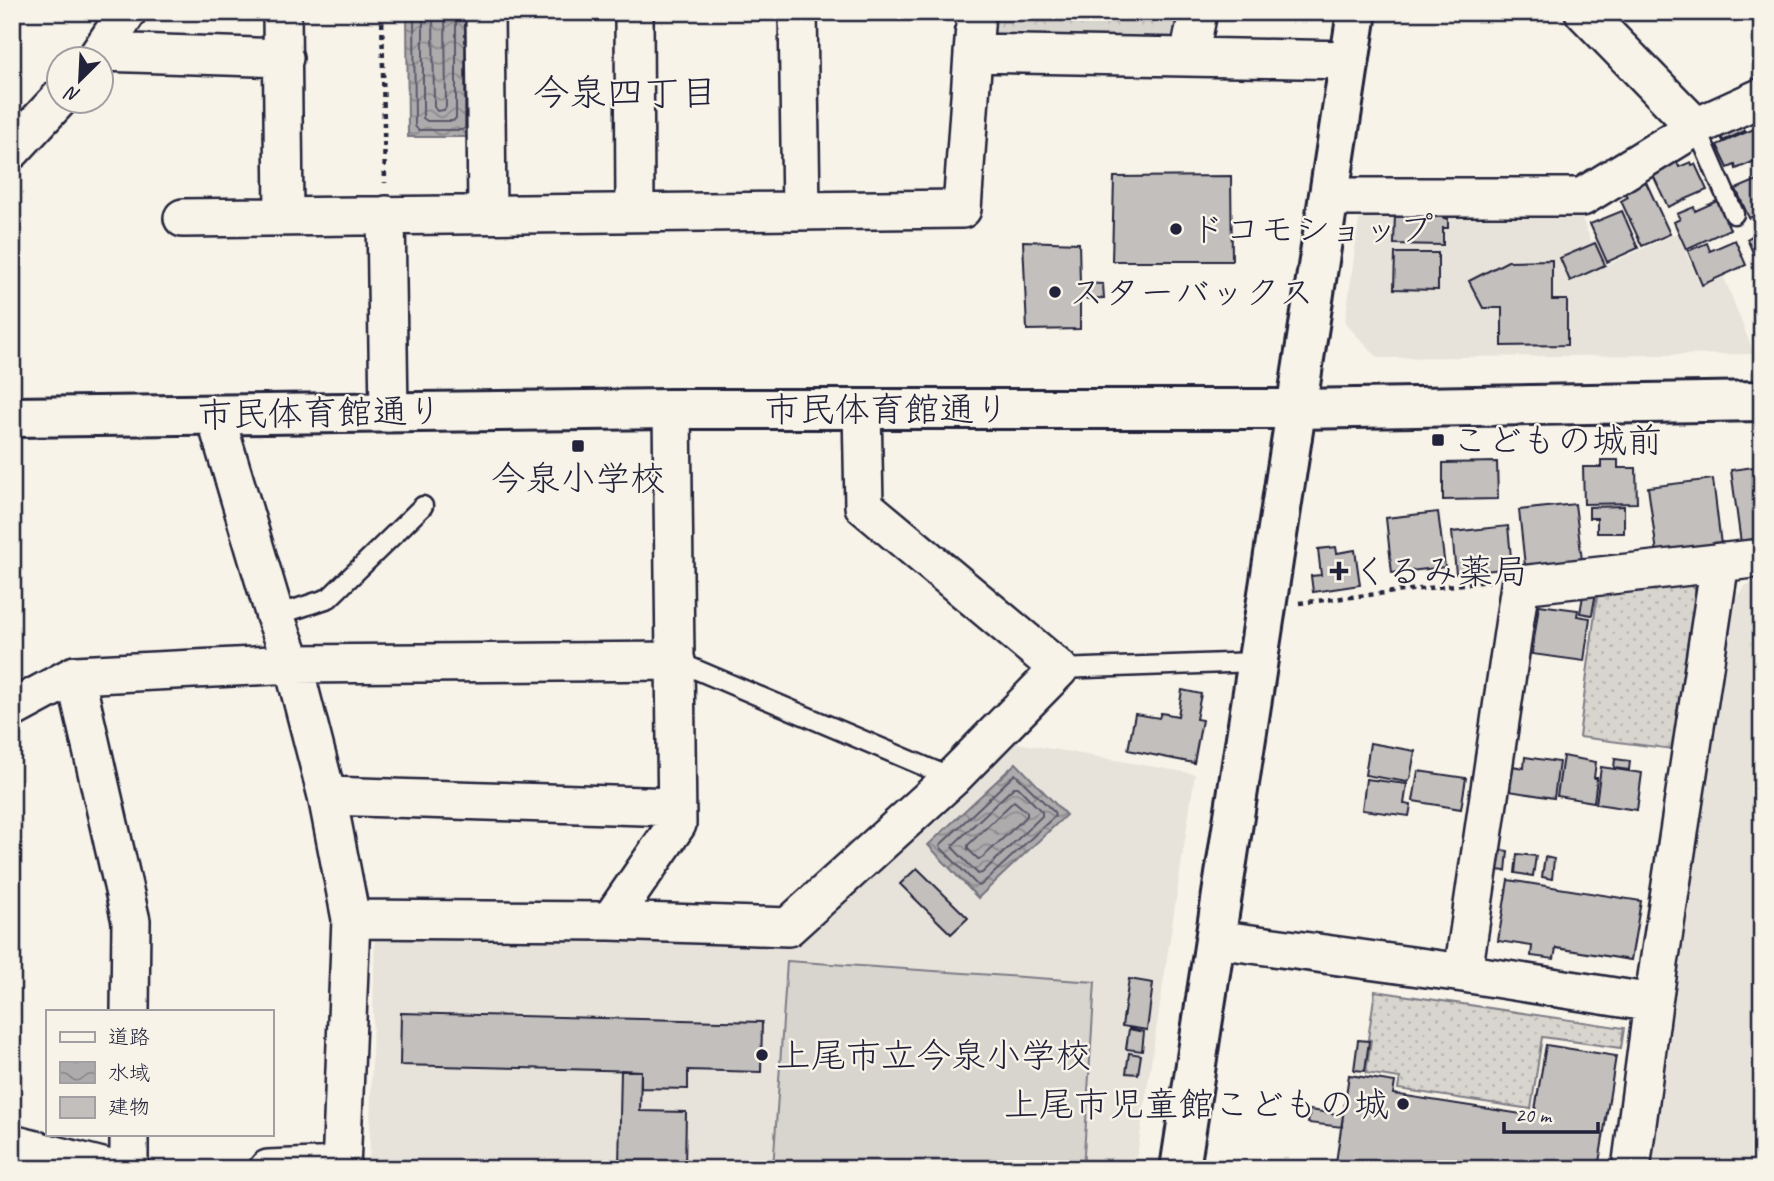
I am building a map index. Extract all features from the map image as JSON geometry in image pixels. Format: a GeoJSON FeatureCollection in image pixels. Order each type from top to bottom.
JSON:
{"type":"FeatureCollection","features":[{"type":"Feature","properties":{"kind":"street"},"geometry":{"type":"LineString","coordinates":[[105,46],[127,12]]}},
{"type":"Feature","properties":{"kind":"street"},"geometry":{"type":"LineString","coordinates":[[282,12],[284,217]]}},
{"type":"Feature","properties":{"kind":"street"},"geometry":{"type":"LineString","coordinates":[[485,12],[487,214]]}},
{"type":"Feature","properties":{"kind":"street"},"geometry":{"type":"LineString","coordinates":[[634,12],[635,212]]}},
{"type":"Feature","properties":{"kind":"street"},"geometry":{"type":"LineString","coordinates":[[798,12],[801,210]]}},
{"type":"Feature","properties":{"kind":"street"},"geometry":{"type":"LineString","coordinates":[[183,218],[962,209],[976,12]]}},
{"type":"Feature","properties":{"kind":"street"},"geometry":{"type":"LineString","coordinates":[[1189,57],[1198,12]]}},
{"type":"Feature","properties":{"kind":"street"},"geometry":{"type":"LineString","coordinates":[[1180,1169],[1357,12]]}},
{"type":"Feature","properties":{"kind":"street"},"geometry":{"type":"LineString","coordinates":[[1600,17],[1696,127]]}},
{"type":"Feature","properties":{"kind":"street"},"geometry":{"type":"LineString","coordinates":[[972,53],[1350,60]]}},
{"type":"Feature","properties":{"kind":"street"},"geometry":{"type":"LineString","coordinates":[[116,56],[284,58]]}},
{"type":"Feature","properties":{"kind":"street"},"geometry":{"type":"LineString","coordinates":[[1328,197],[1582,197],[1696,127],[1762,97]]}},
{"type":"Feature","properties":{"kind":"street"},"geometry":{"type":"LineString","coordinates":[[12,150],[46,113]]}},
{"type":"Feature","properties":{"kind":"street"},"geometry":{"type":"LineString","coordinates":[[386,215],[389,412]]}},
{"type":"Feature","properties":{"kind":"street","name":"市民体育館通り"},"geometry":{"type":"LineString","coordinates":[[12,417],[672,409],[1296,409],[1762,401]]}},
{"type":"Feature","properties":{"kind":"street"},"geometry":{"type":"LineString","coordinates":[[610,921],[677,824],[672,409]]}},
{"type":"Feature","properties":{"kind":"street"},"geometry":{"type":"LineString","coordinates":[[351,919],[610,921],[788,927],[951,778],[1059,669],[864,506],[862,409]]}},
{"type":"Feature","properties":{"kind":"street"},"geometry":{"type":"LineString","coordinates":[[215,415],[275,617],[293,664],[327,796],[351,919],[341,1168],[268,1169]]}},
{"type":"Feature","properties":{"kind":"street"},"geometry":{"type":"LineString","coordinates":[[1463,974],[1520,585],[1762,558]]}},
{"type":"Feature","properties":{"kind":"street"},"geometry":{"type":"LineString","coordinates":[[1631,1169],[1653,1003],[1720,562]]}},
{"type":"Feature","properties":{"kind":"street"},"geometry":{"type":"LineString","coordinates":[[12,709],[75,675],[293,664],[676,661]]}},
{"type":"Feature","properties":{"kind":"street"},"geometry":{"type":"LineString","coordinates":[[75,675],[131,921],[130,1010]]}},
{"type":"Feature","properties":{"kind":"street"},"geometry":{"type":"LineString","coordinates":[[327,796],[676,807]]}},
{"type":"Feature","properties":{"kind":"street"},"geometry":{"type":"LineString","coordinates":[[1215,939],[1653,1003]]}},
{"type":"Feature","properties":{"kind":"street"},"geometry":{"type":"LineString","coordinates":[[129,1136],[129,1169]]}},
{"type":"Feature","properties":{"kind":"street"},"geometry":{"type":"LineString","coordinates":[[12,1144],[110,1169]]}},
{"type":"Feature","properties":{"kind":"lane"},"geometry":{"type":"LineString","coordinates":[[1696,127],[1734,214]]}},
{"type":"Feature","properties":{"kind":"lane"},"geometry":{"type":"LineString","coordinates":[[275,617],[328,598],[423,506]]}},
{"type":"Feature","properties":{"kind":"lane"},"geometry":{"type":"LineString","coordinates":[[676,661],[951,778]]}},
{"type":"Feature","properties":{"kind":"lane"},"geometry":{"type":"LineString","coordinates":[[1059,669],[1256,662]]}},
{"type":"Feature","properties":{"kind":"path"},"geometry":{"type":"LineString","coordinates":[[382,12],[386,215]]}},
{"type":"Feature","properties":{"kind":"path"},"geometry":{"type":"LineString","coordinates":[[1297,604],[1516,578],[1520,585]]}},
{"type":"Feature","properties":{"kind":"shaded area"},"geometry":{"type":"Polygon","coordinates":[[[1373,210],[1579,211],[1591,241],[1595,240],[1607,265],[1677,233],[1701,286],[1724,277],[1754,354],[1378,358],[1345,323],[1359,220],[1373,210]]]}},
{"type":"Feature","properties":{"kind":"shaded area"},"geometry":{"type":"Polygon","coordinates":[[[1762,583],[1762,1169],[1652,1169],[1730,605],[1746,585],[1762,583]]]}},
{"type":"Feature","properties":{"kind":"shaded area","name":"上尾市立今泉小学校"},"geometry":{"type":"Polygon","coordinates":[[[1007,741],[1195,774],[1135,1169],[369,1169],[375,934],[794,941],[1007,741]]]}},
{"type":"Feature","properties":{"kind":"green space"},"geometry":{"type":"Polygon","coordinates":[[[988,12],[1183,12],[1180,30],[1166,44],[997,41],[986,32],[988,12]]]}},
{"type":"Feature","properties":{"kind":"green space"},"geometry":{"type":"Polygon","coordinates":[[[1684,579],[1696,590],[1672,749],[1579,737],[1598,589],[1684,579]]]}},
{"type":"Feature","properties":{"kind":"green space"},"geometry":{"type":"Polygon","coordinates":[[[787,961],[1095,982],[1083,1169],[773,1169],[787,961]]]}},
{"type":"Feature","properties":{"kind":"green space"},"geometry":{"type":"Polygon","coordinates":[[[1375,991],[1624,1028],[1621,1048],[1542,1037],[1531,1109],[1398,1089],[1400,1078],[1366,1073],[1375,991]]]}},
{"type":"Feature","properties":{"kind":"water"},"geometry":{"type":"Polygon","coordinates":[[[407,12],[471,12],[472,137],[408,137],[407,12]]]}},
{"type":"Feature","properties":{"kind":"water"},"geometry":{"type":"Polygon","coordinates":[[[1016,763],[1066,815],[978,898],[928,845],[1016,763]]]}},
{"type":"Feature","properties":{"kind":"building"},"geometry":{"type":"Polygon","coordinates":[[[1739,119],[1745,131],[1723,141],[1717,129],[1739,119]]]}},
{"type":"Feature","properties":{"kind":"building"},"geometry":{"type":"Polygon","coordinates":[[[1756,128],[1762,141],[1762,158],[1736,169],[1735,165],[1728,168],[1717,145],[1756,128]]]}},
{"type":"Feature","properties":{"kind":"building"},"geometry":{"type":"Polygon","coordinates":[[[1676,160],[1679,167],[1691,162],[1692,165],[1695,164],[1707,190],[1668,207],[1651,171],[1676,160]]]}},
{"type":"Feature","properties":{"kind":"building"},"geometry":{"type":"Polygon","coordinates":[[[1231,176],[1232,261],[1112,261],[1114,177],[1231,176]]]}},
{"type":"Feature","properties":{"kind":"building"},"geometry":{"type":"Polygon","coordinates":[[[1762,178],[1762,213],[1749,218],[1736,189],[1762,178]]]}},
{"type":"Feature","properties":{"kind":"building"},"geometry":{"type":"Polygon","coordinates":[[[1646,182],[1670,234],[1642,246],[1621,201],[1628,197],[1625,191],[1646,182]]]}},
{"type":"Feature","properties":{"kind":"building"},"geometry":{"type":"Polygon","coordinates":[[[1717,201],[1730,229],[1686,249],[1674,222],[1680,219],[1677,214],[1694,207],[1695,211],[1717,201]]]}},
{"type":"Feature","properties":{"kind":"building"},"geometry":{"type":"Polygon","coordinates":[[[1622,211],[1638,248],[1607,262],[1590,224],[1622,211]]]}},
{"type":"Feature","properties":{"kind":"building"},"geometry":{"type":"Polygon","coordinates":[[[1395,214],[1445,215],[1448,228],[1443,228],[1443,245],[1394,244],[1395,214]]]}},
{"type":"Feature","properties":{"kind":"building"},"geometry":{"type":"Polygon","coordinates":[[[1762,230],[1762,260],[1757,262],[1747,239],[1762,230]]]}},
{"type":"Feature","properties":{"kind":"building"},"geometry":{"type":"Polygon","coordinates":[[[1735,240],[1746,265],[1702,285],[1688,251],[1707,243],[1710,251],[1735,240]]]}},
{"type":"Feature","properties":{"kind":"building"},"geometry":{"type":"Polygon","coordinates":[[[1023,241],[1079,243],[1080,283],[1103,284],[1104,298],[1080,299],[1080,329],[1027,330],[1023,241]]]}},
{"type":"Feature","properties":{"kind":"building"},"geometry":{"type":"Polygon","coordinates":[[[1595,243],[1605,265],[1570,281],[1560,258],[1595,243]]]}},
{"type":"Feature","properties":{"kind":"building"},"geometry":{"type":"Polygon","coordinates":[[[1395,253],[1438,253],[1438,290],[1394,289],[1395,253]]]}},
{"type":"Feature","properties":{"kind":"building"},"geometry":{"type":"Polygon","coordinates":[[[1552,260],[1552,300],[1567,300],[1567,345],[1502,346],[1502,308],[1483,308],[1469,281],[1508,261],[1552,260]]]}},
{"type":"Feature","properties":{"kind":"building"},"geometry":{"type":"Polygon","coordinates":[[[1601,460],[1618,460],[1618,468],[1636,468],[1637,503],[1584,504],[1583,467],[1601,467],[1601,460]]]}},
{"type":"Feature","properties":{"kind":"building"},"geometry":{"type":"Polygon","coordinates":[[[1497,462],[1498,499],[1443,500],[1443,463],[1497,462]]]}},
{"type":"Feature","properties":{"kind":"building"},"geometry":{"type":"Polygon","coordinates":[[[1762,466],[1762,540],[1741,543],[1731,470],[1762,466]]]}},
{"type":"Feature","properties":{"kind":"building"},"geometry":{"type":"Polygon","coordinates":[[[1713,479],[1721,545],[1657,553],[1648,487],[1713,479]]]}},
{"type":"Feature","properties":{"kind":"building"},"geometry":{"type":"Polygon","coordinates":[[[1575,504],[1582,560],[1525,566],[1519,510],[1575,504]]]}},
{"type":"Feature","properties":{"kind":"building"},"geometry":{"type":"Polygon","coordinates":[[[1624,506],[1624,533],[1597,533],[1597,518],[1589,518],[1589,507],[1624,506]]]}},
{"type":"Feature","properties":{"kind":"building"},"geometry":{"type":"Polygon","coordinates":[[[1438,512],[1445,567],[1392,573],[1386,518],[1438,512]]]}},
{"type":"Feature","properties":{"kind":"building"},"geometry":{"type":"Polygon","coordinates":[[[1508,526],[1512,568],[1456,574],[1452,532],[1508,526]]]}},
{"type":"Feature","properties":{"kind":"building"},"geometry":{"type":"Polygon","coordinates":[[[1336,547],[1337,553],[1355,550],[1360,585],[1313,592],[1311,576],[1321,575],[1318,549],[1336,547]]]}},
{"type":"Feature","properties":{"kind":"building"},"geometry":{"type":"Polygon","coordinates":[[[1584,590],[1596,592],[1592,615],[1580,613],[1584,590]]]}},
{"type":"Feature","properties":{"kind":"building"},"geometry":{"type":"Polygon","coordinates":[[[1539,605],[1578,610],[1577,616],[1590,618],[1584,661],[1532,654],[1539,605]]]}},
{"type":"Feature","properties":{"kind":"building"},"geometry":{"type":"Polygon","coordinates":[[[1182,690],[1201,694],[1196,719],[1202,720],[1194,763],[1128,750],[1135,714],[1159,718],[1161,713],[1178,716],[1182,690]]]}},
{"type":"Feature","properties":{"kind":"building"},"geometry":{"type":"Polygon","coordinates":[[[1370,743],[1415,751],[1410,779],[1407,782],[1365,775],[1370,743]]]}},
{"type":"Feature","properties":{"kind":"building"},"geometry":{"type":"Polygon","coordinates":[[[1563,756],[1596,762],[1594,802],[1557,796],[1563,756]]]}},
{"type":"Feature","properties":{"kind":"building"},"geometry":{"type":"Polygon","coordinates":[[[1525,757],[1559,762],[1554,798],[1509,791],[1512,766],[1524,768],[1525,757]]]}},
{"type":"Feature","properties":{"kind":"building"},"geometry":{"type":"Polygon","coordinates":[[[1615,759],[1630,761],[1629,770],[1614,768],[1615,759]]]}},
{"type":"Feature","properties":{"kind":"building"},"geometry":{"type":"Polygon","coordinates":[[[1601,767],[1642,773],[1637,810],[1596,804],[1601,767]]]}},
{"type":"Feature","properties":{"kind":"building"},"geometry":{"type":"Polygon","coordinates":[[[1418,771],[1466,778],[1461,809],[1413,801],[1418,771]]]}},
{"type":"Feature","properties":{"kind":"building"},"geometry":{"type":"Polygon","coordinates":[[[1366,779],[1407,784],[1404,804],[1411,805],[1409,816],[1362,810],[1366,779]]]}},
{"type":"Feature","properties":{"kind":"building"},"geometry":{"type":"Polygon","coordinates":[[[1497,849],[1508,851],[1506,871],[1495,870],[1497,849]]]}},
{"type":"Feature","properties":{"kind":"building"},"geometry":{"type":"Polygon","coordinates":[[[1517,854],[1536,856],[1533,876],[1515,873],[1517,854]]]}},
{"type":"Feature","properties":{"kind":"building"},"geometry":{"type":"Polygon","coordinates":[[[1545,857],[1554,859],[1552,879],[1542,877],[1545,857]]]}},
{"type":"Feature","properties":{"kind":"building"},"geometry":{"type":"Polygon","coordinates":[[[917,868],[968,918],[951,934],[900,884],[917,868]]]}},
{"type":"Feature","properties":{"kind":"building"},"geometry":{"type":"Polygon","coordinates":[[[1508,880],[1641,901],[1631,960],[1556,948],[1554,959],[1531,956],[1532,946],[1498,941],[1508,880]]]}},
{"type":"Feature","properties":{"kind":"building"},"geometry":{"type":"Polygon","coordinates":[[[1129,979],[1153,983],[1147,1030],[1122,1026],[1129,979]]]}},
{"type":"Feature","properties":{"kind":"building"},"geometry":{"type":"Polygon","coordinates":[[[401,1013],[762,1022],[761,1072],[688,1070],[688,1089],[641,1088],[641,1071],[400,1065],[401,1013]]]}},
{"type":"Feature","properties":{"kind":"building"},"geometry":{"type":"Polygon","coordinates":[[[1129,1029],[1144,1032],[1142,1051],[1126,1049],[1129,1029]]]}},
{"type":"Feature","properties":{"kind":"building"},"geometry":{"type":"Polygon","coordinates":[[[1358,1040],[1369,1041],[1365,1071],[1354,1070],[1358,1040]]]}},
{"type":"Feature","properties":{"kind":"building","name":"上尾市児童館こどもの城"},"geometry":{"type":"Polygon","coordinates":[[[1546,1045],[1616,1056],[1598,1169],[1335,1169],[1349,1075],[1395,1082],[1393,1094],[1534,1116],[1546,1045]]]}},
{"type":"Feature","properties":{"kind":"building"},"geometry":{"type":"Polygon","coordinates":[[[1129,1053],[1141,1055],[1138,1074],[1126,1073],[1129,1053]]]}},
{"type":"Feature","properties":{"kind":"building"},"geometry":{"type":"Polygon","coordinates":[[[621,1070],[641,1071],[640,1111],[686,1112],[685,1169],[581,1169],[581,1166],[619,1167],[621,1070]]]}},
{"type":"Feature","properties":{"kind":"building"},"geometry":{"type":"Polygon","coordinates":[[[1310,1110],[1343,1115],[1342,1127],[1308,1123],[1310,1110]]]}},
{"type":"Feature","properties":{"kind":"place","name":"ドコモショップ"},"geometry":{"type":"Point","coordinates":[1176,229]}},
{"type":"Feature","properties":{"kind":"place","name":"スターバックス"},"geometry":{"type":"Point","coordinates":[1055,292]}},
{"type":"Feature","properties":{"kind":"place","name":"こどもの城前"},"geometry":{"type":"Point","coordinates":[1438,440]}},
{"type":"Feature","properties":{"kind":"place","name":"今泉小学校"},"geometry":{"type":"Point","coordinates":[578,446]}},
{"type":"Feature","properties":{"kind":"place","name":"くるみ薬局"},"geometry":{"type":"Point","coordinates":[1339,571]}},
{"type":"Feature","properties":{"kind":"place","name":"上尾市立今泉小学校"},"geometry":{"type":"Point","coordinates":[762,1055]}},
{"type":"Feature","properties":{"kind":"place","name":"上尾市児童館こどもの城"},"geometry":{"type":"Point","coordinates":[1403,1104]}},
{"type":"Feature","properties":{"kind":"district","name":"今泉四丁目"},"geometry":{"type":"Point","coordinates":[625,92]}}]}
